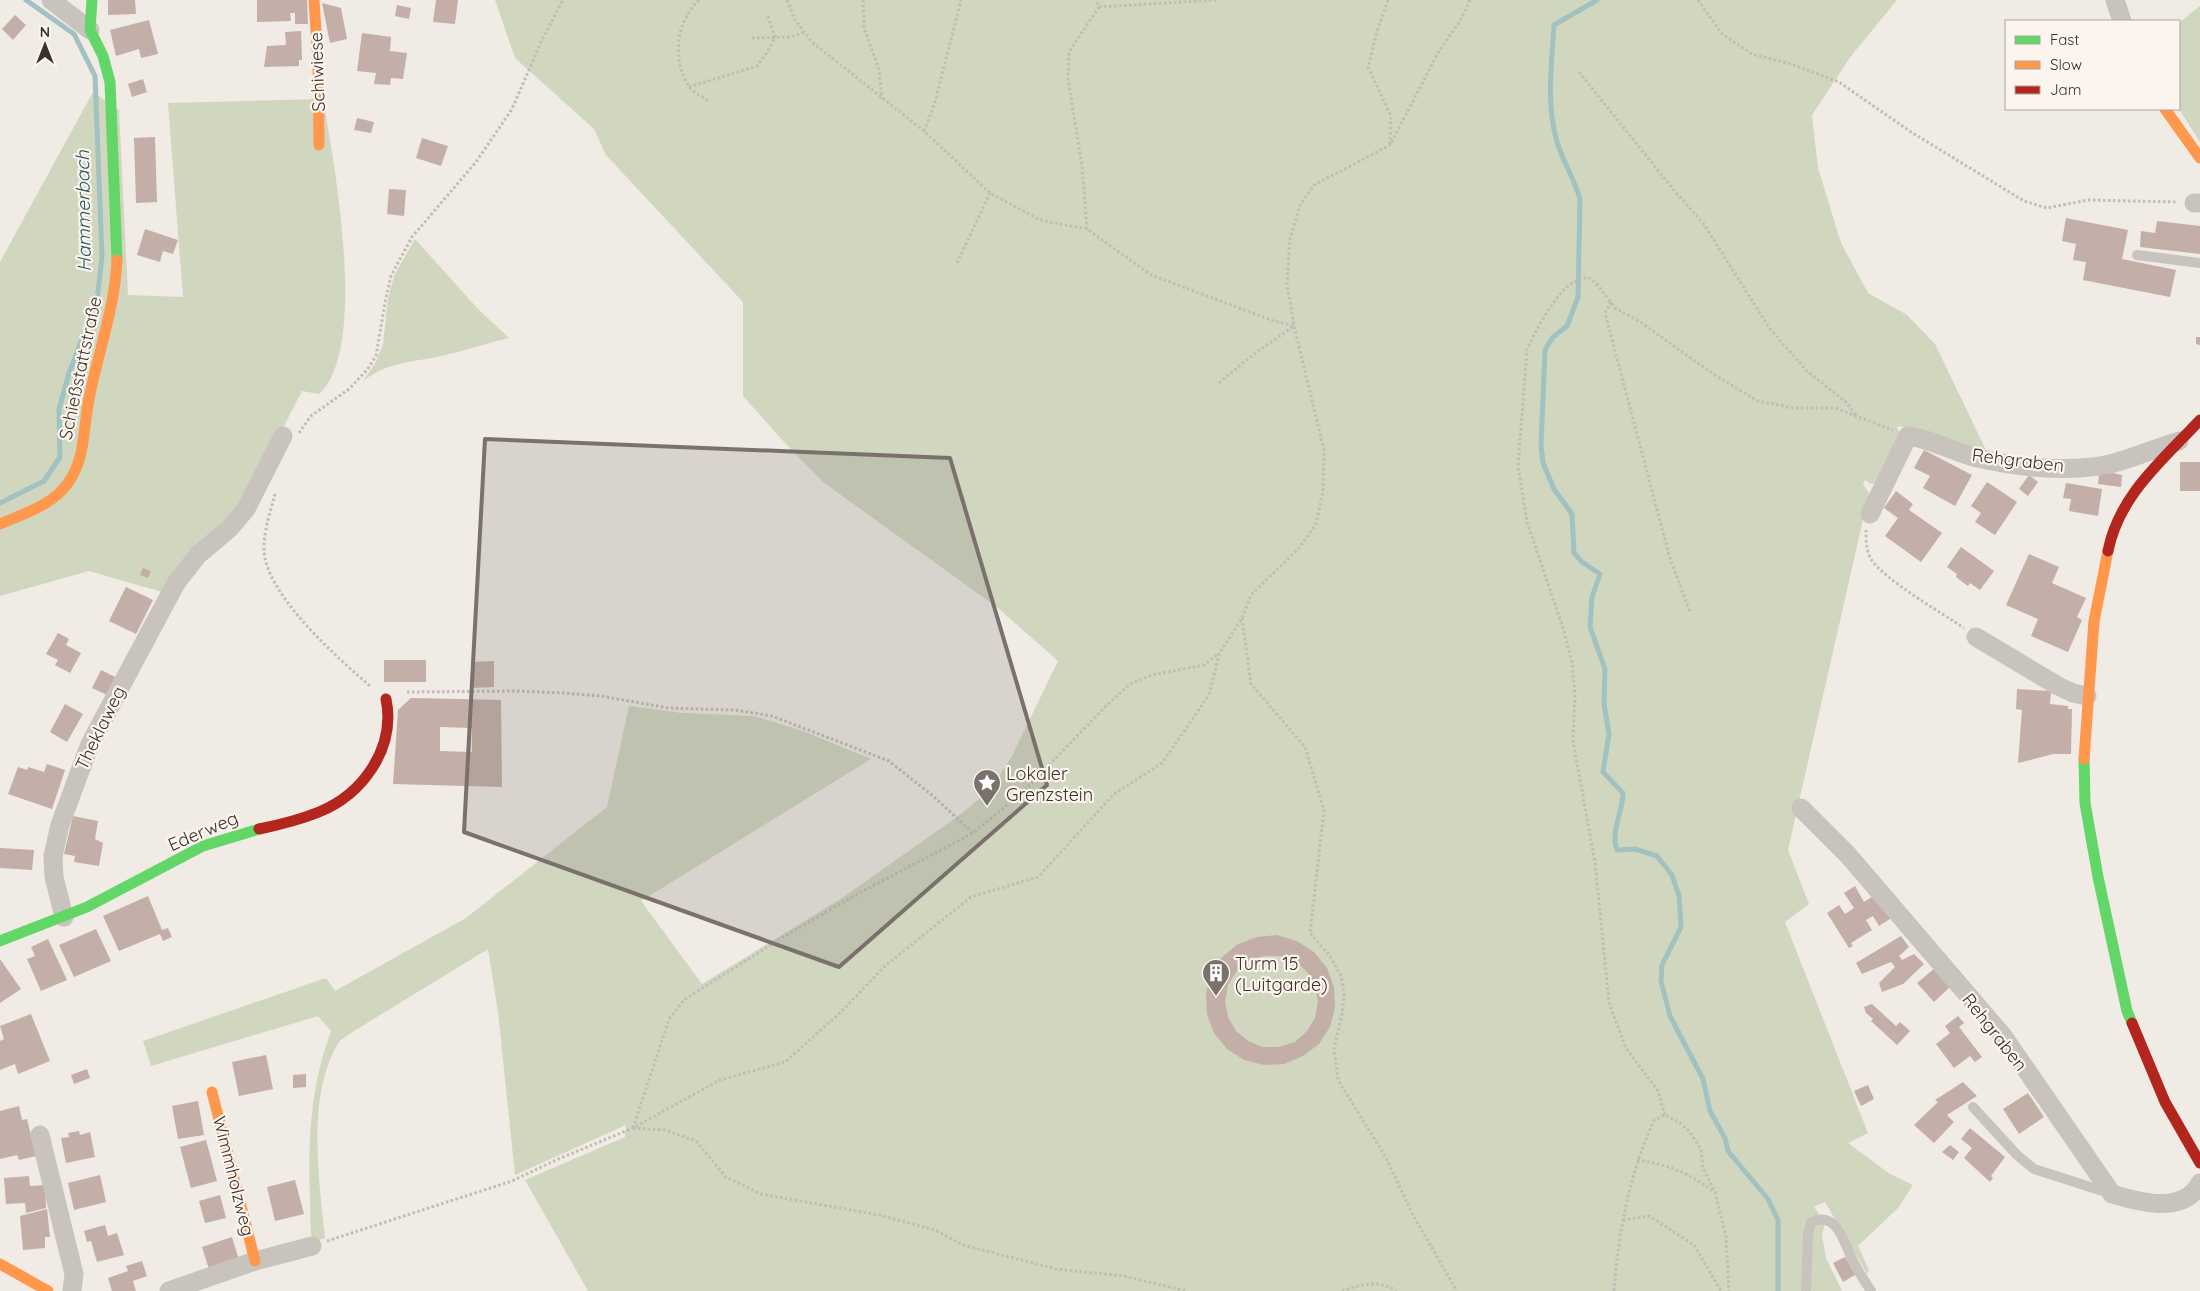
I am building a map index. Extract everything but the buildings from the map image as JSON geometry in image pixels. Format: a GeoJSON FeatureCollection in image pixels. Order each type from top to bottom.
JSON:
{"type":"FeatureCollection","features":[{"type":"Feature","properties":{"kind":"street"},"geometry":{"type":"LineString","coordinates":[[52,0],[90,30]]}},
{"type":"Feature","properties":{"kind":"street"},"geometry":{"type":"LineString","coordinates":[[90,30],[92,0]]}},
{"type":"Feature","properties":{"kind":"street","name":"Schiwiese"},"geometry":{"type":"LineString","coordinates":[[314,0],[318,62],[319,145]]}},
{"type":"Feature","properties":{"kind":"street"},"geometry":{"type":"LineString","coordinates":[[2115,0],[2122,20]]}},
{"type":"Feature","properties":{"kind":"street","name":"Schießstattstraße"},"geometry":{"type":"LineString","coordinates":[[0,524],[36,509],[55,498],[68,484],[80,456],[88,400],[114,288],[117,262],[117,216],[110,82],[103,56],[90,30]]}},
{"type":"Feature","properties":{"kind":"street"},"geometry":{"type":"LineString","coordinates":[[2166,110],[2200,158]]}},
{"type":"Feature","properties":{"kind":"street","name":"Rehgraben"},"geometry":{"type":"LineString","coordinates":[[2200,420],[2134,491],[2114,524],[2105,556],[2094,621],[2083,754],[2083,795],[2122,994],[2137,1038],[2162,1095],[2200,1163]]}},
{"type":"Feature","properties":{"kind":"street","name":"Theklaweg"},"geometry":{"type":"LineString","coordinates":[[64,917],[54,877],[53,856],[71,790],[90,744],[176,583],[198,555],[230,528],[246,509],[283,436]]}},
{"type":"Feature","properties":{"kind":"street"},"geometry":{"type":"LineString","coordinates":[[1870,514],[1908,436]]}},
{"type":"Feature","properties":{"kind":"street","name":"Rehgraben"},"geometry":{"type":"LineString","coordinates":[[1908,436],[1922,438],[1975,457],[2025,464],[2072,467],[2111,464],[2183,439]]}},
{"type":"Feature","properties":{"kind":"street"},"geometry":{"type":"LineString","coordinates":[[1976,637],[2065,690],[2087,696]]}},
{"type":"Feature","properties":{"kind":"street","name":"Ederweg"},"geometry":{"type":"LineString","coordinates":[[0,941],[64,917],[127,887],[213,841],[247,830],[321,814],[338,804],[350,795],[370,774],[382,752],[388,732],[389,712],[386,699]]}},
{"type":"Feature","properties":{"kind":"street","name":"Rehgraben"},"geometry":{"type":"LineString","coordinates":[[1801,808],[1848,855],[2003,1036],[2112,1194]]}},
{"type":"Feature","properties":{"kind":"street","name":"Wimmholzweg"},"geometry":{"type":"LineString","coordinates":[[212,1092],[255,1261]]}},
{"type":"Feature","properties":{"kind":"street"},"geometry":{"type":"LineString","coordinates":[[40,1135],[74,1274],[72,1291]]}},
{"type":"Feature","properties":{"kind":"street"},"geometry":{"type":"LineString","coordinates":[[2112,1194],[2141,1202],[2169,1202],[2190,1196],[2200,1183]]}},
{"type":"Feature","properties":{"kind":"street"},"geometry":{"type":"LineString","coordinates":[[169,1291],[255,1261],[312,1246]]}},
{"type":"Feature","properties":{"kind":"street"},"geometry":{"type":"LineString","coordinates":[[0,1264],[9,1271],[48,1291]]}},
{"type":"Feature","properties":{"kind":"lane"},"geometry":{"type":"LineString","coordinates":[[2137,255],[2200,263]]}},
{"type":"Feature","properties":{"kind":"lane"},"geometry":{"type":"LineString","coordinates":[[1973,1107],[2017,1155],[2034,1169],[2112,1194]]}},
{"type":"Feature","properties":{"kind":"lane"},"geometry":{"type":"LineString","coordinates":[[1806,1291],[1808,1234],[1811,1222],[1821,1219],[1832,1223],[1838,1229],[1852,1260],[1871,1291]]}},
{"type":"Feature","properties":{"kind":"path"},"geometry":{"type":"LineString","coordinates":[[283,436],[293,441],[311,416],[349,389],[367,370],[376,356],[391,276],[412,237],[476,162],[512,109],[541,42],[563,0]]}},
{"type":"Feature","properties":{"kind":"path"},"geometry":{"type":"LineString","coordinates":[[699,0],[689,9],[682,23],[678,54],[682,71],[689,87],[710,102]]}},
{"type":"Feature","properties":{"kind":"path"},"geometry":{"type":"LineString","coordinates":[[786,0],[795,20],[812,42],[924,131],[990,193],[1040,220],[1087,230],[1151,276],[1274,321],[1294,326]]}},
{"type":"Feature","properties":{"kind":"path"},"geometry":{"type":"LineString","coordinates":[[863,0],[864,28],[879,69],[882,99]]}},
{"type":"Feature","properties":{"kind":"path"},"geometry":{"type":"LineString","coordinates":[[924,131],[935,102],[961,0]]}},
{"type":"Feature","properties":{"kind":"path"},"geometry":{"type":"LineString","coordinates":[[1096,0],[1099,7]]}},
{"type":"Feature","properties":{"kind":"path"},"geometry":{"type":"LineString","coordinates":[[1099,7],[1218,0]]}},
{"type":"Feature","properties":{"kind":"path"},"geometry":{"type":"LineString","coordinates":[[1388,0],[1377,31],[1368,67],[1391,116],[1390,145]]}},
{"type":"Feature","properties":{"kind":"path"},"geometry":{"type":"LineString","coordinates":[[312,1246],[512,1181],[556,1160],[633,1128],[720,1080],[785,1062],[840,1013],[886,966],[971,897],[1038,877],[1114,794],[1162,763],[1209,696],[1219,654],[1242,618],[1251,595],[1299,548],[1316,524],[1323,490],[1324,450],[1294,326],[1287,283],[1290,239],[1300,205],[1314,185],[1390,145],[1439,51],[1460,21],[1470,0]]}},
{"type":"Feature","properties":{"kind":"path"},"geometry":{"type":"LineString","coordinates":[[1698,0],[1722,34],[1752,54],[1791,64],[1839,82],[1911,132],[2024,201],[2048,208],[2088,200],[2197,203]]}},
{"type":"Feature","properties":{"kind":"path"},"geometry":{"type":"LineString","coordinates":[[1087,230],[1082,166],[1068,79],[1069,52],[1099,7]]}},
{"type":"Feature","properties":{"kind":"path"},"geometry":{"type":"LineString","coordinates":[[689,87],[758,66],[768,52],[775,37],[767,14]]}},
{"type":"Feature","properties":{"kind":"path"},"geometry":{"type":"LineString","coordinates":[[752,38],[791,37],[805,32]]}},
{"type":"Feature","properties":{"kind":"path"},"geometry":{"type":"LineString","coordinates":[[1580,72],[1672,188],[1703,222],[1770,329],[1807,371],[1847,402],[1856,416]]}},
{"type":"Feature","properties":{"kind":"path"},"geometry":{"type":"LineString","coordinates":[[957,263],[990,193]]}},
{"type":"Feature","properties":{"kind":"path"},"geometry":{"type":"LineString","coordinates":[[1729,1291],[1726,1236],[1715,1192],[1703,1168],[1701,1149],[1689,1131],[1679,1122],[1665,1115],[1658,1091],[1626,1048],[1609,1002],[1594,862],[1573,741],[1575,696],[1572,662],[1563,628],[1527,522],[1518,466],[1527,350],[1533,334],[1566,287],[1577,280],[1588,277],[1596,283],[1615,308],[1639,321],[1716,376],[1758,401],[1794,408],[1835,408],[1908,436]]}},
{"type":"Feature","properties":{"kind":"path"},"geometry":{"type":"LineString","coordinates":[[1611,302],[1605,313],[1669,555],[1690,612]]}},
{"type":"Feature","properties":{"kind":"path"},"geometry":{"type":"LineString","coordinates":[[1219,383],[1254,354],[1294,326]]}},
{"type":"Feature","properties":{"kind":"path"},"geometry":{"type":"LineString","coordinates":[[276,491],[265,536],[265,558],[274,583],[285,600],[314,631],[386,699],[408,691],[517,691],[600,696],[668,708],[756,712],[826,735],[889,761],[933,796],[974,834]]}},
{"type":"Feature","properties":{"kind":"path"},"geometry":{"type":"LineString","coordinates":[[1870,514],[1866,542],[1874,563],[1890,578],[1976,637]]}},
{"type":"Feature","properties":{"kind":"path"},"geometry":{"type":"LineString","coordinates":[[1242,618],[1251,684],[1305,747],[1324,810],[1310,933],[1330,956],[1341,976],[1344,994],[1342,1014],[1334,1049],[1338,1080],[1385,1156],[1414,1217],[1457,1291]]}},
{"type":"Feature","properties":{"kind":"path"},"geometry":{"type":"LineString","coordinates":[[633,1128],[669,1019],[685,999],[842,903],[974,834],[1023,792],[1106,705],[1130,684],[1152,675],[1204,665],[1219,654]]}},
{"type":"Feature","properties":{"kind":"path"},"geometry":{"type":"LineString","coordinates":[[1614,1291],[1623,1220],[1637,1160],[1654,1120],[1665,1115]]}},
{"type":"Feature","properties":{"kind":"path"},"geometry":{"type":"LineString","coordinates":[[633,1128],[665,1130],[696,1142],[726,1177],[761,1194],[878,1215],[935,1230],[963,1245],[1056,1269],[1124,1276],[1186,1291]]}},
{"type":"Feature","properties":{"kind":"path"},"geometry":{"type":"LineString","coordinates":[[1637,1160],[1657,1163],[1689,1174],[1715,1192]]}},
{"type":"Feature","properties":{"kind":"path"},"geometry":{"type":"LineString","coordinates":[[1623,1220],[1649,1216],[1694,1245],[1721,1291]]}},
{"type":"Feature","properties":{"kind":"path"},"geometry":{"type":"LineString","coordinates":[[1342,1291],[1355,1286],[1378,1284],[1395,1290]]}},
{"type":"Feature","properties":{"kind":"highlighted area"},"geometry":{"type":"Polygon","coordinates":[[[485,439],[950,458],[1047,785],[839,967],[464,832],[485,439]]]}},
{"type":"Feature","properties":{"kind":"green space"},"geometry":{"type":"Polygon","coordinates":[[[495,0],[1897,0],[1851,56],[1812,115],[1818,168],[1841,243],[1868,293],[1907,315],[1935,344],[1986,450],[1983,452],[1900,426],[1897,427],[1898,430],[1904,434],[1876,483],[1871,484],[1865,480],[1863,484],[1869,493],[1788,850],[1809,904],[1785,922],[1868,1133],[1848,1143],[1890,1174],[1913,1185],[1898,1208],[1858,1246],[1869,1270],[1867,1274],[1825,1202],[1814,1207],[1825,1223],[1822,1235],[1826,1258],[1842,1291],[588,1291],[525,1180],[625,1137],[626,1125],[515,1175],[498,1012],[488,949],[354,1031],[338,1043],[328,1066],[318,1114],[318,1166],[325,1238],[313,1242],[309,1179],[310,1136],[319,1073],[331,1031],[318,1016],[151,1066],[143,1041],[326,978],[335,991],[466,918],[607,807],[629,706],[682,713],[754,716],[803,731],[871,759],[641,901],[702,984],[842,898],[957,817],[989,791],[1011,758],[1058,661],[998,608],[823,482],[743,396],[743,302],[606,155],[594,129],[515,58],[495,0]]]}},
{"type":"Feature","properties":{"kind":"green space"},"geometry":{"type":"Polygon","coordinates":[[[2200,6],[2200,142],[2180,110],[2180,22],[2200,6]]]}},
{"type":"Feature","properties":{"kind":"green space"},"geometry":{"type":"Polygon","coordinates":[[[93,92],[119,110],[128,295],[183,297],[168,103],[323,99],[340,208],[344,253],[345,297],[342,338],[334,371],[319,394],[302,391],[251,490],[162,592],[89,571],[0,596],[0,262],[93,92]]]}},
{"type":"Feature","properties":{"kind":"green space"},"geometry":{"type":"Polygon","coordinates":[[[415,239],[478,309],[509,338],[446,355],[403,363],[383,369],[363,381],[376,362],[383,344],[388,298],[394,276],[415,239]]]}},
{"type":"Feature","properties":{"kind":"waterway","name":"Hammerbach"},"geometry":{"type":"LineString","coordinates":[[0,503],[44,481],[60,457],[59,409],[69,373],[97,301],[102,256],[95,76],[74,34],[26,0]]}},
{"type":"Feature","properties":{"kind":"waterway"},"geometry":{"type":"LineString","coordinates":[[1597,0],[1554,25],[1550,82],[1553,124],[1558,146],[1580,199],[1578,297],[1567,326],[1553,337],[1545,350],[1541,445],[1543,463],[1554,489],[1572,514],[1574,553],[1582,562],[1600,574],[1592,597],[1590,627],[1605,669],[1604,704],[1609,734],[1603,772],[1623,793],[1615,843],[1617,850],[1635,849],[1657,856],[1672,875],[1679,896],[1681,927],[1662,965],[1661,981],[1670,1016],[1703,1079],[1710,1111],[1725,1138],[1728,1151],[1768,1199],[1778,1220],[1778,1291]]}},
{"type":"Feature","properties":{"kind":"traffic: fast"},"geometry":{"type":"LineString","coordinates":[[92,0],[90,30],[103,56],[110,82],[117,260]]}},
{"type":"Feature","properties":{"kind":"traffic: fast"},"geometry":{"type":"LineString","coordinates":[[2084,759],[2085,803],[2098,877],[2127,1011],[2132,1023]]}},
{"type":"Feature","properties":{"kind":"traffic: fast"},"geometry":{"type":"LineString","coordinates":[[0,941],[87,907],[203,846],[259,829]]}},
{"type":"Feature","properties":{"kind":"traffic: slow"},"geometry":{"type":"LineString","coordinates":[[314,0],[318,62],[319,145]]}},
{"type":"Feature","properties":{"kind":"traffic: slow"},"geometry":{"type":"LineString","coordinates":[[2166,110],[2200,158]]}},
{"type":"Feature","properties":{"kind":"traffic: slow"},"geometry":{"type":"LineString","coordinates":[[0,524],[46,503],[62,491],[74,473],[81,453],[89,399],[110,313],[117,260]]}},
{"type":"Feature","properties":{"kind":"traffic: slow"},"geometry":{"type":"LineString","coordinates":[[2084,759],[2094,621],[2108,551]]}},
{"type":"Feature","properties":{"kind":"traffic: slow"},"geometry":{"type":"LineString","coordinates":[[212,1092],[255,1261]]}},
{"type":"Feature","properties":{"kind":"traffic: slow"},"geometry":{"type":"LineString","coordinates":[[0,1264],[48,1291]]}},
{"type":"Feature","properties":{"kind":"traffic: jam"},"geometry":{"type":"LineString","coordinates":[[2108,551],[2114,531],[2132,495],[2158,464],[2200,420]]}},
{"type":"Feature","properties":{"kind":"traffic: jam"},"geometry":{"type":"LineString","coordinates":[[259,829],[319,812],[349,794],[362,781],[373,767],[381,752],[386,735],[388,717],[386,699]]}},
{"type":"Feature","properties":{"kind":"traffic: jam"},"geometry":{"type":"LineString","coordinates":[[2132,1023],[2165,1102],[2200,1163]]}},
{"type":"Feature","properties":{"kind":"place","name":"Lokaler Grenzstein"},"geometry":{"type":"Point","coordinates":[987,807]}},
{"type":"Feature","properties":{"kind":"place","name":"Turm 15 (Luitgarde)"},"geometry":{"type":"Point","coordinates":[1216,997]}}]}
